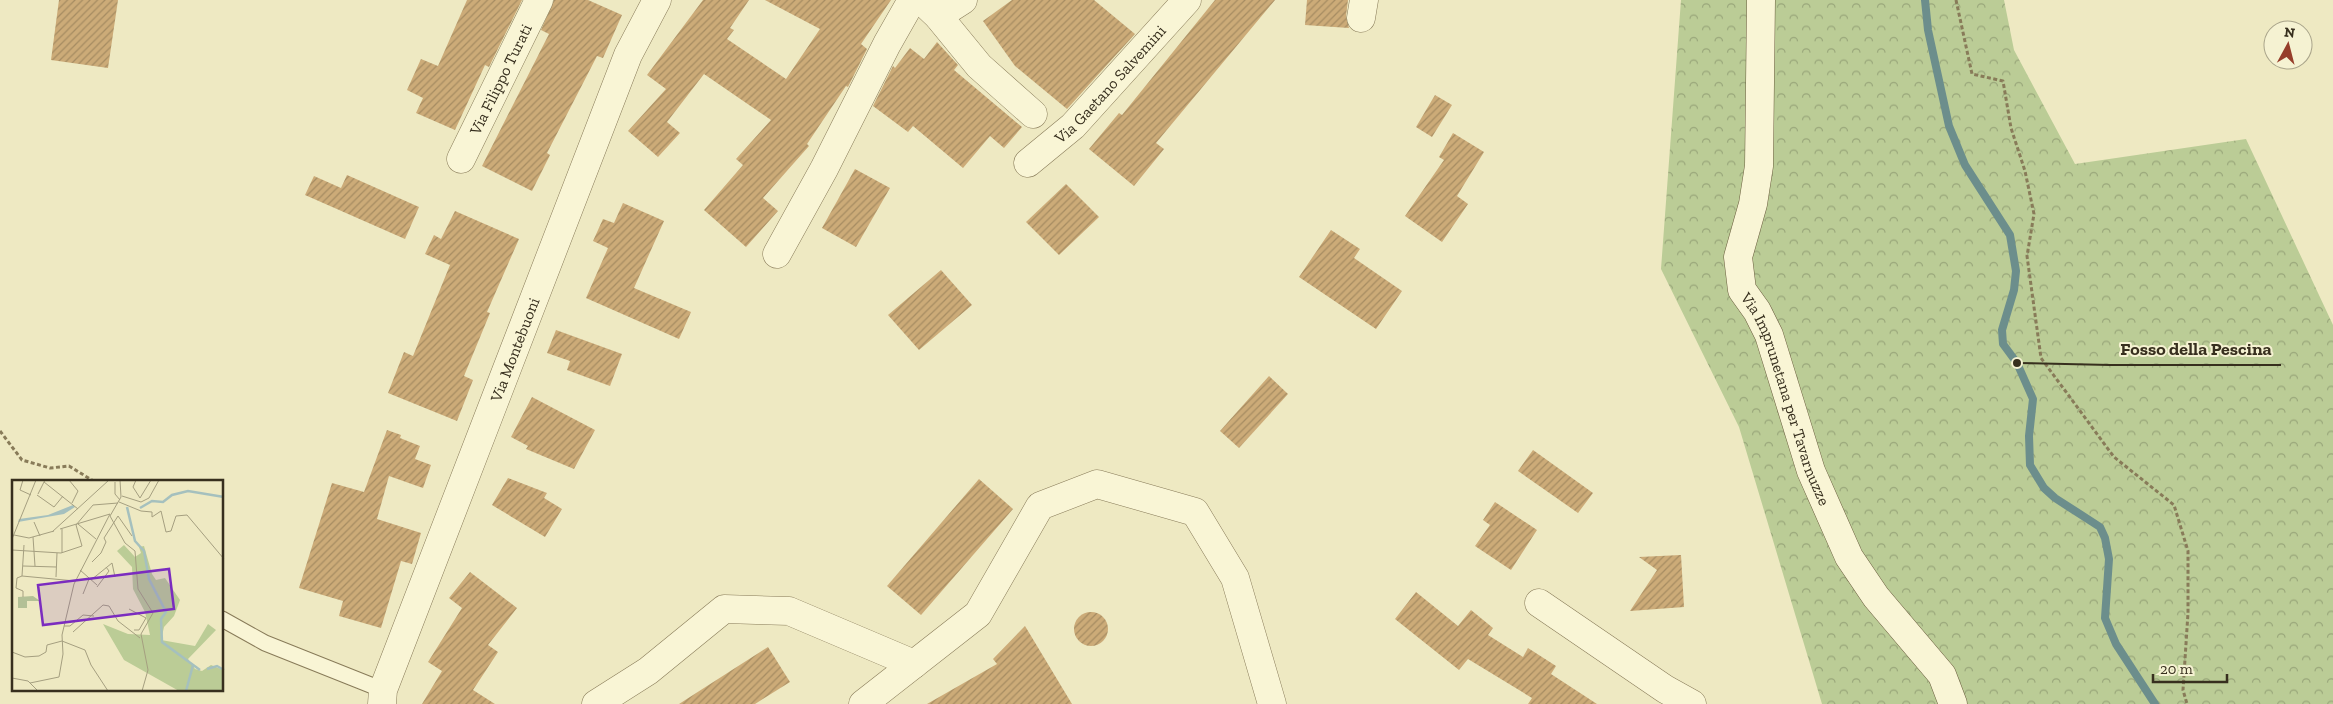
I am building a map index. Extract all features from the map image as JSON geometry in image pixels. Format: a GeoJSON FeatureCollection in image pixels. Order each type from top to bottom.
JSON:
{"type":"FeatureCollection","features":[{"type":"Feature","properties":{"kind":"street","name":"Via Filippo Turati"},"geometry":{"type":"LineString","coordinates":[[461,159],[540,0]]}},
{"type":"Feature","properties":{"kind":"street"},"geometry":{"type":"LineString","coordinates":[[777,254],[824,169],[887,44],[912,0]]}},
{"type":"Feature","properties":{"kind":"street"},"geometry":{"type":"LineString","coordinates":[[963,0],[929,8],[979,66],[1033,114]]}},
{"type":"Feature","properties":{"kind":"street","name":"Via Gaetano Salvemini"},"geometry":{"type":"LineString","coordinates":[[1028,163],[1073,126],[1187,0]]}},
{"type":"Feature","properties":{"kind":"street","name":"Via Imprunetana per Tavarnuzze"},"geometry":{"type":"LineString","coordinates":[[1761,0],[1759,166],[1754,204],[1738,257],[1738,273],[1742,290],[1757,311],[1769,335],[1811,471],[1849,557],[1876,597],[1942,675],[1953,704]]}},
{"type":"Feature","properties":{"kind":"street","name":"Via Montebuoni"},"geometry":{"type":"LineString","coordinates":[[382,697],[628,55],[654,1]]}},
{"type":"Feature","properties":{"kind":"street"},"geometry":{"type":"LineString","coordinates":[[863,704],[978,614],[1040,506],[1098,484],[1194,512],[1235,578],[1272,704]]}},
{"type":"Feature","properties":{"kind":"street"},"geometry":{"type":"LineString","coordinates":[[1539,603],[1665,689],[1692,704]]}},
{"type":"Feature","properties":{"kind":"street"},"geometry":{"type":"LineString","coordinates":[[596,704],[648,671],[724,609],[789,611],[914,664]]}},
{"type":"Feature","properties":{"kind":"lane"},"geometry":{"type":"LineString","coordinates":[[224,620],[265,643],[382,697]]}},
{"type":"Feature","properties":{"kind":"path"},"geometry":{"type":"LineString","coordinates":[[1956,0],[1972,74],[2003,81],[2011,128],[2025,171],[2034,214],[2027,256],[2041,358],[2114,457],[2174,504],[2188,551],[2188,620],[2182,690],[2187,704]]}},
{"type":"Feature","properties":{"kind":"path"},"geometry":{"type":"LineString","coordinates":[[0,431],[22,460],[50,468],[69,466],[92,480]]}},
{"type":"Feature","properties":{"kind":"green space"},"geometry":{"type":"Polygon","coordinates":[[[1681,0],[2004,0],[2014,50],[2075,164],[2246,139],[2333,325],[2333,704],[1822,704],[1739,427],[1661,269],[1681,0]]]}},
{"type":"Feature","properties":{"kind":"building"},"geometry":{"type":"Polygon","coordinates":[[[59,0],[118,0],[108,68],[51,60],[59,0]]]}},
{"type":"Feature","properties":{"kind":"building"},"geometry":{"type":"Polygon","coordinates":[[[467,0],[522,0],[489,67],[485,65],[455,130],[416,113],[423,98],[407,90],[421,59],[438,66],[467,0]]]}},
{"type":"Feature","properties":{"kind":"building"},"geometry":{"type":"Polygon","coordinates":[[[554,0],[588,0],[622,15],[603,58],[597,56],[547,153],[550,155],[532,191],[482,166],[549,34],[541,30],[554,0]]]}},
{"type":"Feature","properties":{"kind":"building"},"geometry":{"type":"Polygon","coordinates":[[[703,0],[749,0],[730,28],[734,30],[727,39],[786,79],[820,29],[765,0],[891,0],[861,44],[867,49],[848,87],[846,86],[807,144],[809,146],[763,198],[778,211],[746,247],[704,210],[743,165],[736,159],[771,120],[704,74],[667,122],[680,133],[658,157],[628,131],[666,89],[647,75],[703,0]]]}},
{"type":"Feature","properties":{"kind":"building"},"geometry":{"type":"Polygon","coordinates":[[[1012,0],[1094,0],[1135,34],[1067,109],[1015,66],[983,21],[1012,0]]]}},
{"type":"Feature","properties":{"kind":"building"},"geometry":{"type":"Polygon","coordinates":[[[1215,0],[1275,0],[1156,143],[1164,149],[1134,186],[1089,149],[1119,113],[1122,115],[1215,0]]]}},
{"type":"Feature","properties":{"kind":"building"},"geometry":{"type":"Polygon","coordinates":[[[1307,0],[1348,0],[1346,16],[1349,28],[1305,25],[1307,0]]]}},
{"type":"Feature","properties":{"kind":"building"},"geometry":{"type":"Polygon","coordinates":[[[937,42],[958,65],[954,70],[1022,127],[1004,148],[990,136],[963,168],[913,126],[908,132],[873,106],[893,66],[895,68],[910,48],[924,59],[937,42]]]}},
{"type":"Feature","properties":{"kind":"building"},"geometry":{"type":"Polygon","coordinates":[[[1435,95],[1452,105],[1432,137],[1416,127],[1435,95]]]}},
{"type":"Feature","properties":{"kind":"building"},"geometry":{"type":"Polygon","coordinates":[[[1453,133],[1484,152],[1457,196],[1468,204],[1442,242],[1405,216],[1444,160],[1439,157],[1453,133]]]}},
{"type":"Feature","properties":{"kind":"building"},"geometry":{"type":"Polygon","coordinates":[[[855,169],[890,188],[856,247],[822,228],[855,169]]]}},
{"type":"Feature","properties":{"kind":"building"},"geometry":{"type":"Polygon","coordinates":[[[347,175],[419,207],[405,239],[305,195],[314,176],[341,188],[347,175]]]}},
{"type":"Feature","properties":{"kind":"building"},"geometry":{"type":"Polygon","coordinates":[[[1066,184],[1099,217],[1059,255],[1026,222],[1066,184]]]}},
{"type":"Feature","properties":{"kind":"building"},"geometry":{"type":"Polygon","coordinates":[[[623,203],[664,221],[634,288],[691,312],[679,339],[586,298],[608,248],[593,241],[603,219],[614,223],[623,203]]]}},
{"type":"Feature","properties":{"kind":"building"},"geometry":{"type":"Polygon","coordinates":[[[455,211],[519,239],[487,312],[490,313],[464,376],[473,380],[457,421],[388,393],[404,352],[413,356],[450,265],[425,254],[434,235],[441,239],[455,211]]]}},
{"type":"Feature","properties":{"kind":"building"},"geometry":{"type":"Polygon","coordinates":[[[1331,230],[1360,249],[1354,258],[1402,291],[1376,329],[1299,277],[1331,230]]]}},
{"type":"Feature","properties":{"kind":"building"},"geometry":{"type":"Polygon","coordinates":[[[941,270],[972,305],[919,350],[888,315],[941,270]]]}},
{"type":"Feature","properties":{"kind":"building"},"geometry":{"type":"Polygon","coordinates":[[[556,330],[622,354],[610,386],[567,370],[570,361],[547,353],[556,330]]]}},
{"type":"Feature","properties":{"kind":"building"},"geometry":{"type":"Polygon","coordinates":[[[1269,376],[1288,394],[1239,448],[1220,431],[1269,376]]]}},
{"type":"Feature","properties":{"kind":"building"},"geometry":{"type":"Polygon","coordinates":[[[532,397],[595,430],[574,469],[526,449],[528,446],[511,437],[532,397]]]}},
{"type":"Feature","properties":{"kind":"building"},"geometry":{"type":"Polygon","coordinates":[[[387,430],[401,435],[400,438],[420,446],[415,459],[431,465],[423,488],[389,476],[377,519],[421,533],[412,564],[401,561],[381,628],[339,616],[343,601],[299,588],[332,483],[364,492],[387,430]]]}},
{"type":"Feature","properties":{"kind":"building"},"geometry":{"type":"Polygon","coordinates":[[[1533,450],[1593,493],[1578,513],[1518,471],[1533,450]]]}},
{"type":"Feature","properties":{"kind":"building"},"geometry":{"type":"Polygon","coordinates":[[[508,478],[547,493],[544,498],[562,509],[545,537],[492,505],[508,478]]]}},
{"type":"Feature","properties":{"kind":"building"},"geometry":{"type":"Polygon","coordinates":[[[979,479],[1013,509],[921,615],[887,586],[979,479]]]}},
{"type":"Feature","properties":{"kind":"building"},"geometry":{"type":"Polygon","coordinates":[[[1495,502],[1537,530],[1511,570],[1475,546],[1490,525],[1483,520],[1495,502]]]}},
{"type":"Feature","properties":{"kind":"building"},"geometry":{"type":"Polygon","coordinates":[[[1681,555],[1684,607],[1630,611],[1657,570],[1639,557],[1681,555]]]}},
{"type":"Feature","properties":{"kind":"building"},"geometry":{"type":"Polygon","coordinates":[[[470,572],[517,608],[488,645],[498,652],[473,690],[495,704],[422,704],[442,671],[428,662],[462,608],[449,598],[470,572]]]}},
{"type":"Feature","properties":{"kind":"building"},"geometry":{"type":"Polygon","coordinates":[[[1416,592],[1458,626],[1471,610],[1493,628],[1488,635],[1523,657],[1528,648],[1556,666],[1551,674],[1597,704],[1528,704],[1532,698],[1468,659],[1459,670],[1395,619],[1416,592]]]}},
{"type":"Feature","properties":{"kind":"building"},"geometry":{"type":"Polygon","coordinates":[[[1091,612],[1098,613],[1103,617],[1107,622],[1107,636],[1103,641],[1098,645],[1091,646],[1084,645],[1079,641],[1075,636],[1074,629],[1075,622],[1079,617],[1084,613],[1091,612]]]}},
{"type":"Feature","properties":{"kind":"building"},"geometry":{"type":"Polygon","coordinates":[[[1025,626],[1072,704],[927,704],[997,664],[993,659],[1025,626]]]}},
{"type":"Feature","properties":{"kind":"building"},"geometry":{"type":"Polygon","coordinates":[[[768,647],[790,682],[755,704],[679,704],[768,647]]]}},
{"type":"Feature","properties":{"kind":"waterway"},"geometry":{"type":"LineString","coordinates":[[1925,0],[1928,30],[1949,126],[1965,165],[2010,235],[2016,271],[2014,290],[2002,330],[2003,344],[2017,363],[2033,399],[2029,436],[2030,465],[2044,488],[2055,498],[2100,527],[2105,538],[2109,559],[2105,618],[2116,644],[2155,704]]}},
{"type":"Feature","properties":{"kind":"place","name":"Fosso della Pescina"},"geometry":{"type":"Point","coordinates":[2017,363]}}]}
